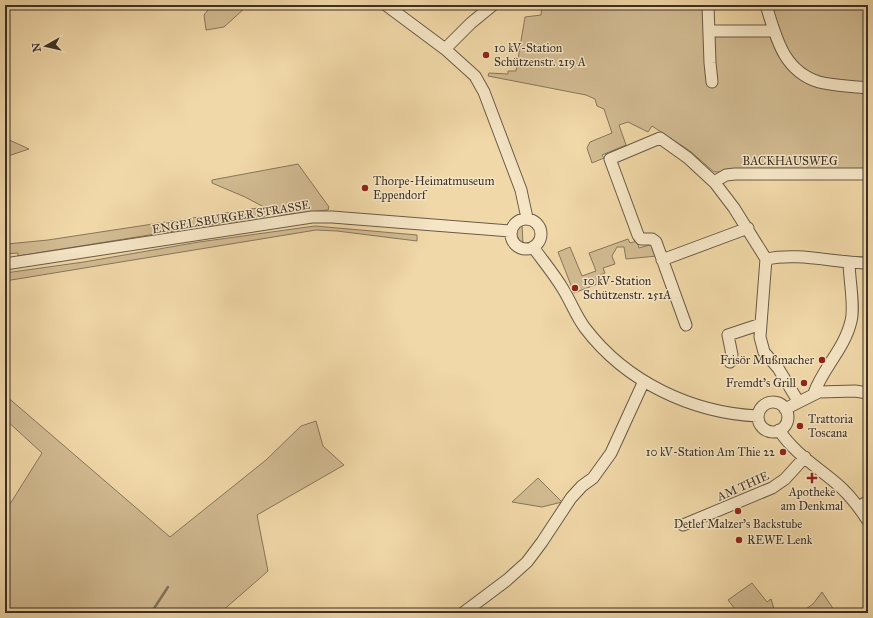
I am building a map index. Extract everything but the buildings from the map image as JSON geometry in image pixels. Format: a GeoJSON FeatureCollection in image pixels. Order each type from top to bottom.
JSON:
{"type":"FeatureCollection","features":[{"type":"Feature","properties":{"kind":"street"},"geometry":{"type":"LineString","coordinates":[[386,5],[445,49],[469,70],[484,92],[521,190],[527,218]]}},
{"type":"Feature","properties":{"kind":"street"},"geometry":{"type":"LineString","coordinates":[[445,49],[471,23],[493,5]]}},
{"type":"Feature","properties":{"kind":"street"},"geometry":{"type":"LineString","coordinates":[[708,5],[712,82]]}},
{"type":"Feature","properties":{"kind":"street"},"geometry":{"type":"LineString","coordinates":[[766,5],[774,31],[787,60],[794,69],[820,82],[868,88]]}},
{"type":"Feature","properties":{"kind":"street"},"geometry":{"type":"LineString","coordinates":[[709,31],[774,31]]}},
{"type":"Feature","properties":{"kind":"street"},"geometry":{"type":"LineString","coordinates":[[686,325],[656,242],[652,239],[641,239],[638,235],[610,158],[660,138],[688,158],[714,182],[748,228],[766,259],[760,337],[764,352],[778,368],[798,401]]}},
{"type":"Feature","properties":{"kind":"street","name":"BACKHAUSWEG"},"geometry":{"type":"LineString","coordinates":[[714,182],[726,175],[735,174],[868,174]]}},
{"type":"Feature","properties":{"kind":"street","name":"ENGELSBURGER STRASSE"},"geometry":{"type":"LineString","coordinates":[[5,264],[312,217],[332,217],[511,231]]}},
{"type":"Feature","properties":{"kind":"street"},"geometry":{"type":"LineString","coordinates":[[527,218],[536,223],[541,232],[540,240],[533,247],[524,249],[512,241],[511,231],[515,223],[519,220],[527,218]]}},
{"type":"Feature","properties":{"kind":"street"},"geometry":{"type":"LineString","coordinates":[[662,260],[748,228]]}},
{"type":"Feature","properties":{"kind":"street"},"geometry":{"type":"LineString","coordinates":[[533,247],[564,290],[586,328],[610,355],[644,381],[675,398],[697,407],[722,413],[758,416]]}},
{"type":"Feature","properties":{"kind":"street"},"geometry":{"type":"LineString","coordinates":[[766,259],[800,256],[868,263]]}},
{"type":"Feature","properties":{"kind":"street"},"geometry":{"type":"LineString","coordinates":[[814,393],[819,380],[846,334],[852,315],[849,262]]}},
{"type":"Feature","properties":{"kind":"street"},"geometry":{"type":"LineString","coordinates":[[730,362],[732,355],[728,335],[760,324]]}},
{"type":"Feature","properties":{"kind":"street"},"geometry":{"type":"LineString","coordinates":[[463,613],[508,580],[527,562],[571,498],[582,486],[593,478],[611,453],[644,381]]}},
{"type":"Feature","properties":{"kind":"street"},"geometry":{"type":"LineString","coordinates":[[785,409],[814,393],[842,390],[868,392]]}},
{"type":"Feature","properties":{"kind":"street"},"geometry":{"type":"LineString","coordinates":[[769,403],[777,403],[785,409],[787,420],[785,425],[779,430],[772,432],[764,429],[758,416],[761,408],[769,403]]}},
{"type":"Feature","properties":{"kind":"street"},"geometry":{"type":"LineString","coordinates":[[779,430],[787,441],[805,457],[838,485],[864,504],[868,521]]}},
{"type":"Feature","properties":{"kind":"street","name":"AM THIE"},"geometry":{"type":"LineString","coordinates":[[683,525],[772,488],[790,474],[805,457]]}},
{"type":"Feature","properties":{"kind":"shaded area"},"geometry":{"type":"Polygon","coordinates":[[[212,5],[245,5],[246,7],[224,27],[206,30],[204,15],[212,5]]]}},
{"type":"Feature","properties":{"kind":"shaded area"},"geometry":{"type":"Polygon","coordinates":[[[542,5],[707,5],[708,32],[775,33],[767,5],[868,5],[868,169],[714,172],[690,151],[652,126],[648,132],[628,122],[619,125],[626,145],[602,155],[604,158],[592,163],[587,148],[590,142],[612,133],[604,109],[597,106],[595,99],[586,95],[488,76],[489,73],[508,74],[508,71],[516,71],[525,17],[541,15],[542,5]]]}},
{"type":"Feature","properties":{"kind":"shaded area"},"geometry":{"type":"Polygon","coordinates":[[[5,138],[29,149],[5,157],[5,138]]]}},
{"type":"Feature","properties":{"kind":"shaded area"},"geometry":{"type":"Polygon","coordinates":[[[298,164],[329,207],[328,210],[279,215],[245,197],[212,183],[212,180],[298,164]]]}},
{"type":"Feature","properties":{"kind":"shaded area"},"geometry":{"type":"Polygon","coordinates":[[[258,208],[268,213],[268,216],[18,256],[18,253],[5,254],[5,240],[7,244],[48,240],[258,208]]]}},
{"type":"Feature","properties":{"kind":"shaded area"},"geometry":{"type":"Polygon","coordinates":[[[522,224],[523,244],[517,240],[516,235],[517,229],[522,224]]]}},
{"type":"Feature","properties":{"kind":"shaded area"},"geometry":{"type":"Polygon","coordinates":[[[315,226],[417,235],[417,241],[337,231],[316,230],[5,281],[5,273],[84,262],[199,242],[315,226]]]}},
{"type":"Feature","properties":{"kind":"shaded area"},"geometry":{"type":"Polygon","coordinates":[[[628,239],[630,243],[637,241],[639,248],[653,244],[657,256],[626,259],[624,247],[617,247],[612,256],[615,264],[603,268],[605,273],[598,276],[600,283],[574,293],[558,252],[570,247],[582,276],[596,271],[589,253],[628,239]]]}},
{"type":"Feature","properties":{"kind":"shaded area"},"geometry":{"type":"Polygon","coordinates":[[[5,395],[170,537],[266,460],[301,426],[316,421],[323,446],[344,465],[257,515],[268,571],[220,613],[5,613],[5,512],[42,453],[5,419],[5,395]]]}},
{"type":"Feature","properties":{"kind":"shaded area"},"geometry":{"type":"Polygon","coordinates":[[[538,478],[562,502],[542,507],[512,502],[538,478]]]}},
{"type":"Feature","properties":{"kind":"shaded area"},"geometry":{"type":"Polygon","coordinates":[[[752,583],[767,602],[771,599],[774,609],[786,610],[787,613],[738,613],[728,600],[752,583]]]}},
{"type":"Feature","properties":{"kind":"shaded area"},"geometry":{"type":"Polygon","coordinates":[[[822,592],[836,613],[800,613],[813,604],[822,592]]]}},
{"type":"Feature","properties":{"kind":"waterway"},"geometry":{"type":"LineString","coordinates":[[151,613],[168,587]]}},
{"type":"Feature","properties":{"kind":"place","name":"10 kV-Station Schützenstr. 219 A"},"geometry":{"type":"Point","coordinates":[486,55]}},
{"type":"Feature","properties":{"kind":"place","name":"Thorpe-Heimatmuseum Eppendorf"},"geometry":{"type":"Point","coordinates":[365,188]}},
{"type":"Feature","properties":{"kind":"place","name":"10 kV-Station Schützenstr. 251A"},"geometry":{"type":"Point","coordinates":[575,288]}},
{"type":"Feature","properties":{"kind":"place","name":"Frisör Mußmacher"},"geometry":{"type":"Point","coordinates":[822,360]}},
{"type":"Feature","properties":{"kind":"place","name":"Fremdt's Grill"},"geometry":{"type":"Point","coordinates":[804,383]}},
{"type":"Feature","properties":{"kind":"place","name":"Trattoria Toscana"},"geometry":{"type":"Point","coordinates":[800,426]}},
{"type":"Feature","properties":{"kind":"place","name":"10 kV-Station Am Thie 22"},"geometry":{"type":"Point","coordinates":[783,452]}},
{"type":"Feature","properties":{"kind":"place","name":"Apotheke am Denkmal"},"geometry":{"type":"Point","coordinates":[812,478]}},
{"type":"Feature","properties":{"kind":"place","name":"Detlef Malzer's Backstube"},"geometry":{"type":"Point","coordinates":[738,511]}},
{"type":"Feature","properties":{"kind":"place","name":"REWE Lenk"},"geometry":{"type":"Point","coordinates":[739,540]}}]}
